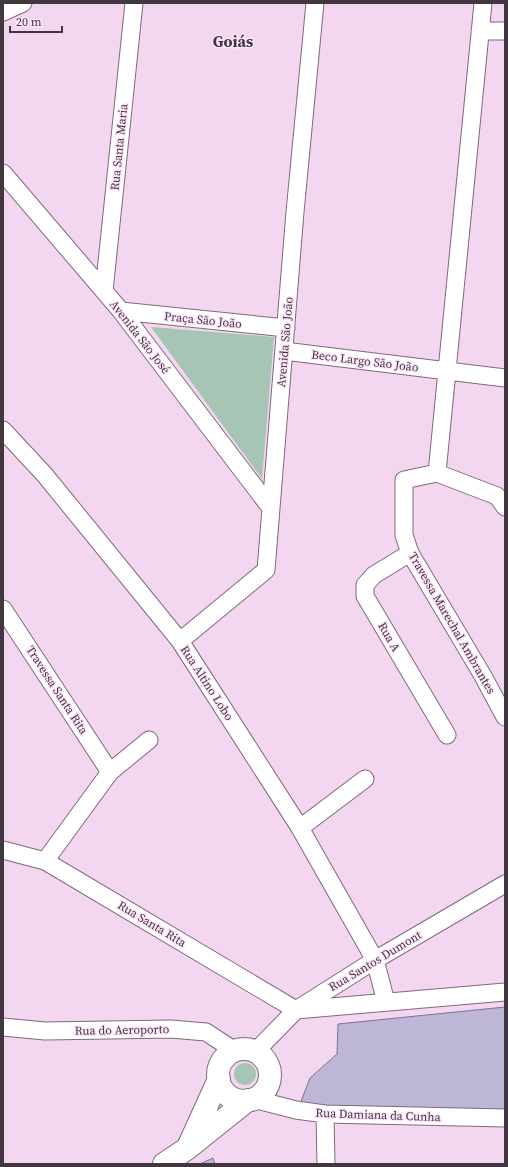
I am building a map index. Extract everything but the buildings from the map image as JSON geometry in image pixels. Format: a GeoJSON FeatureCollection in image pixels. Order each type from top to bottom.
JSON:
{"type":"FeatureCollection","features":[{"type":"Feature","properties":{"kind":"street"},"geometry":{"type":"LineString","coordinates":[[3,12],[24,3]]}},
{"type":"Feature","properties":{"kind":"street","name":"Rua Santa Maria"},"geometry":{"type":"LineString","coordinates":[[104,291],[134,3]]}},
{"type":"Feature","properties":{"kind":"street","name":"Avenida São João"},"geometry":{"type":"LineString","coordinates":[[180,641],[266,570],[296,204],[315,3]]}},
{"type":"Feature","properties":{"kind":"street"},"geometry":{"type":"LineString","coordinates":[[483,3],[437,473],[497,496],[505,507]]}},
{"type":"Feature","properties":{"kind":"street"},"geometry":{"type":"LineString","coordinates":[[480,31],[505,31]]}},
{"type":"Feature","properties":{"kind":"street","name":"Avenida São José"},"geometry":{"type":"LineString","coordinates":[[3,173],[121,311],[270,508]]}},
{"type":"Feature","properties":{"kind":"street","name":"Praça São João"},"geometry":{"type":"LineString","coordinates":[[121,311],[286,328]]}},
{"type":"Feature","properties":{"kind":"street","name":"Beco Largo São João"},"geometry":{"type":"LineString","coordinates":[[284,351],[505,378]]}},
{"type":"Feature","properties":{"kind":"street","name":"Rua Altino Lobo"},"geometry":{"type":"LineString","coordinates":[[3,430],[44,474],[180,641],[300,828],[375,960],[386,1002]]}},
{"type":"Feature","properties":{"kind":"street","name":"Travessa Marechal Ambrantes"},"geometry":{"type":"LineString","coordinates":[[437,473],[404,480],[404,535],[410,553],[483,676],[505,717]]}},
{"type":"Feature","properties":{"kind":"street","name":"Rua A"},"geometry":{"type":"LineString","coordinates":[[410,553],[374,575],[365,585],[365,596],[447,735]]}},
{"type":"Feature","properties":{"kind":"street","name":"Travessa Santa Rita"},"geometry":{"type":"LineString","coordinates":[[3,609],[110,772]]}},
{"type":"Feature","properties":{"kind":"street"},"geometry":{"type":"LineString","coordinates":[[45,861],[110,772],[149,740]]}},
{"type":"Feature","properties":{"kind":"street"},"geometry":{"type":"LineString","coordinates":[[300,828],[365,779]]}},
{"type":"Feature","properties":{"kind":"street","name":"Rua Santa Rita"},"geometry":{"type":"LineString","coordinates":[[3,850],[45,861],[296,1010]]}},
{"type":"Feature","properties":{"kind":"street","name":"Rua Santos Dumont"},"geometry":{"type":"LineString","coordinates":[[245,1052],[296,1010],[375,960],[505,884]]}},
{"type":"Feature","properties":{"kind":"street"},"geometry":{"type":"LineString","coordinates":[[296,1010],[505,992]]}},
{"type":"Feature","properties":{"kind":"street","name":"Rua do Aeroporto"},"geometry":{"type":"LineString","coordinates":[[3,1027],[45,1031],[171,1029],[206,1032],[245,1052]]}},
{"type":"Feature","properties":{"kind":"street"},"geometry":{"type":"LineString","coordinates":[[164,1164],[188,1148],[265,1090],[268,1085],[270,1071],[266,1062],[259,1054],[245,1052],[223,1060],[219,1069],[219,1079],[222,1089],[229,1096],[238,1100],[251,1100]]}},
{"type":"Feature","properties":{"kind":"street"},"geometry":{"type":"LineString","coordinates":[[188,1148],[219,1079]]}},
{"type":"Feature","properties":{"kind":"street","name":"Rua Damiana da Cunha"},"geometry":{"type":"LineString","coordinates":[[251,1100],[296,1110],[325,1114],[505,1118]]}},
{"type":"Feature","properties":{"kind":"street"},"geometry":{"type":"LineString","coordinates":[[325,1114],[326,1164]]}},
{"type":"Feature","properties":{"kind":"green space"},"geometry":{"type":"Polygon","coordinates":[[[151,327],[274,337],[262,479],[151,327]]]}},
{"type":"Feature","properties":{"kind":"green space"},"geometry":{"type":"Polygon","coordinates":[[[245,1063],[253,1066],[256,1074],[253,1082],[245,1085],[237,1082],[234,1074],[237,1066],[245,1063]]]}},
{"type":"Feature","properties":{"kind":"district","name":"Goiás"},"geometry":{"type":"Point","coordinates":[233,41]}}]}
